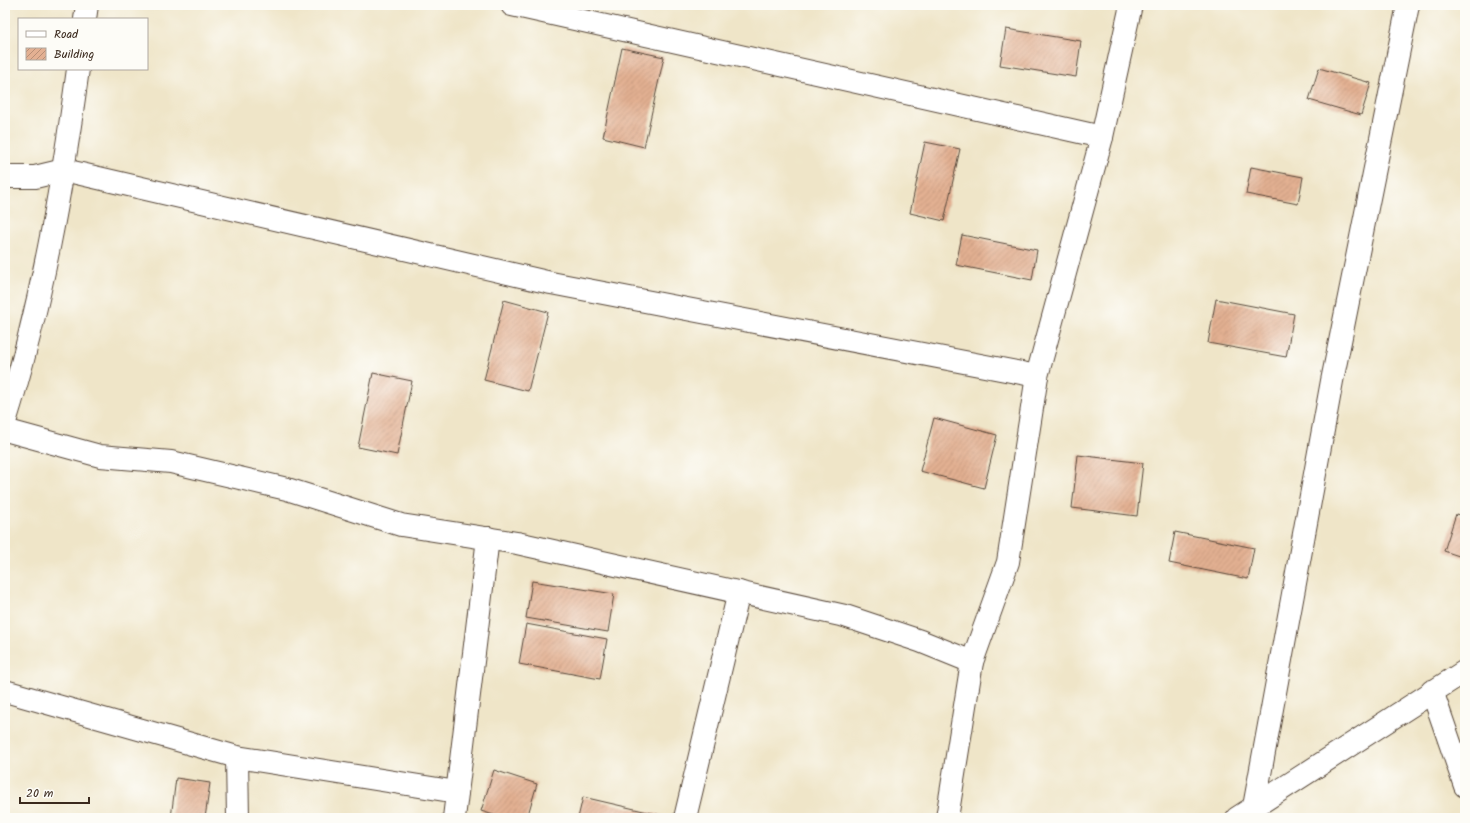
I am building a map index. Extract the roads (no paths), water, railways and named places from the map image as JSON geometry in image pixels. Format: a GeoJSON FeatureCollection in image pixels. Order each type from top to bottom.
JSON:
{"type":"FeatureCollection","features":[{"type":"Feature","properties":{"kind":"street"},"geometry":{"type":"LineString","coordinates":[[85,18],[87,5]]}},
{"type":"Feature","properties":{"kind":"street"},"geometry":{"type":"LineString","coordinates":[[512,5],[1102,137]]}},
{"type":"Feature","properties":{"kind":"street"},"geometry":{"type":"LineString","coordinates":[[947,818],[972,662],[1008,562],[1037,376],[1102,137],[1131,5]]}},
{"type":"Feature","properties":{"kind":"street"},"geometry":{"type":"LineString","coordinates":[[1246,813],[1408,5]]}},
{"type":"Feature","properties":{"kind":"street"},"geometry":{"type":"LineString","coordinates":[[5,422],[20,375],[64,170],[78,70]]}},
{"type":"Feature","properties":{"kind":"street"},"geometry":{"type":"LineString","coordinates":[[5,177],[35,177],[64,170],[551,282],[1037,376]]}},
{"type":"Feature","properties":{"kind":"street"},"geometry":{"type":"LineString","coordinates":[[5,430],[100,456],[171,462],[287,489],[401,525],[517,542],[845,616],[920,641],[972,662]]}},
{"type":"Feature","properties":{"kind":"street"},"geometry":{"type":"LineString","coordinates":[[454,818],[488,538]]}},
{"type":"Feature","properties":{"kind":"street"},"geometry":{"type":"LineString","coordinates":[[685,818],[739,592]]}},
{"type":"Feature","properties":{"kind":"street"},"geometry":{"type":"LineString","coordinates":[[1246,813],[1465,671]]}},
{"type":"Feature","properties":{"kind":"street"},"geometry":{"type":"LineString","coordinates":[[1432,691],[1465,786]]}},
{"type":"Feature","properties":{"kind":"street"},"geometry":{"type":"LineString","coordinates":[[5,692],[236,757],[457,792]]}},
{"type":"Feature","properties":{"kind":"street"},"geometry":{"type":"LineString","coordinates":[[236,757],[238,818]]}}]}
